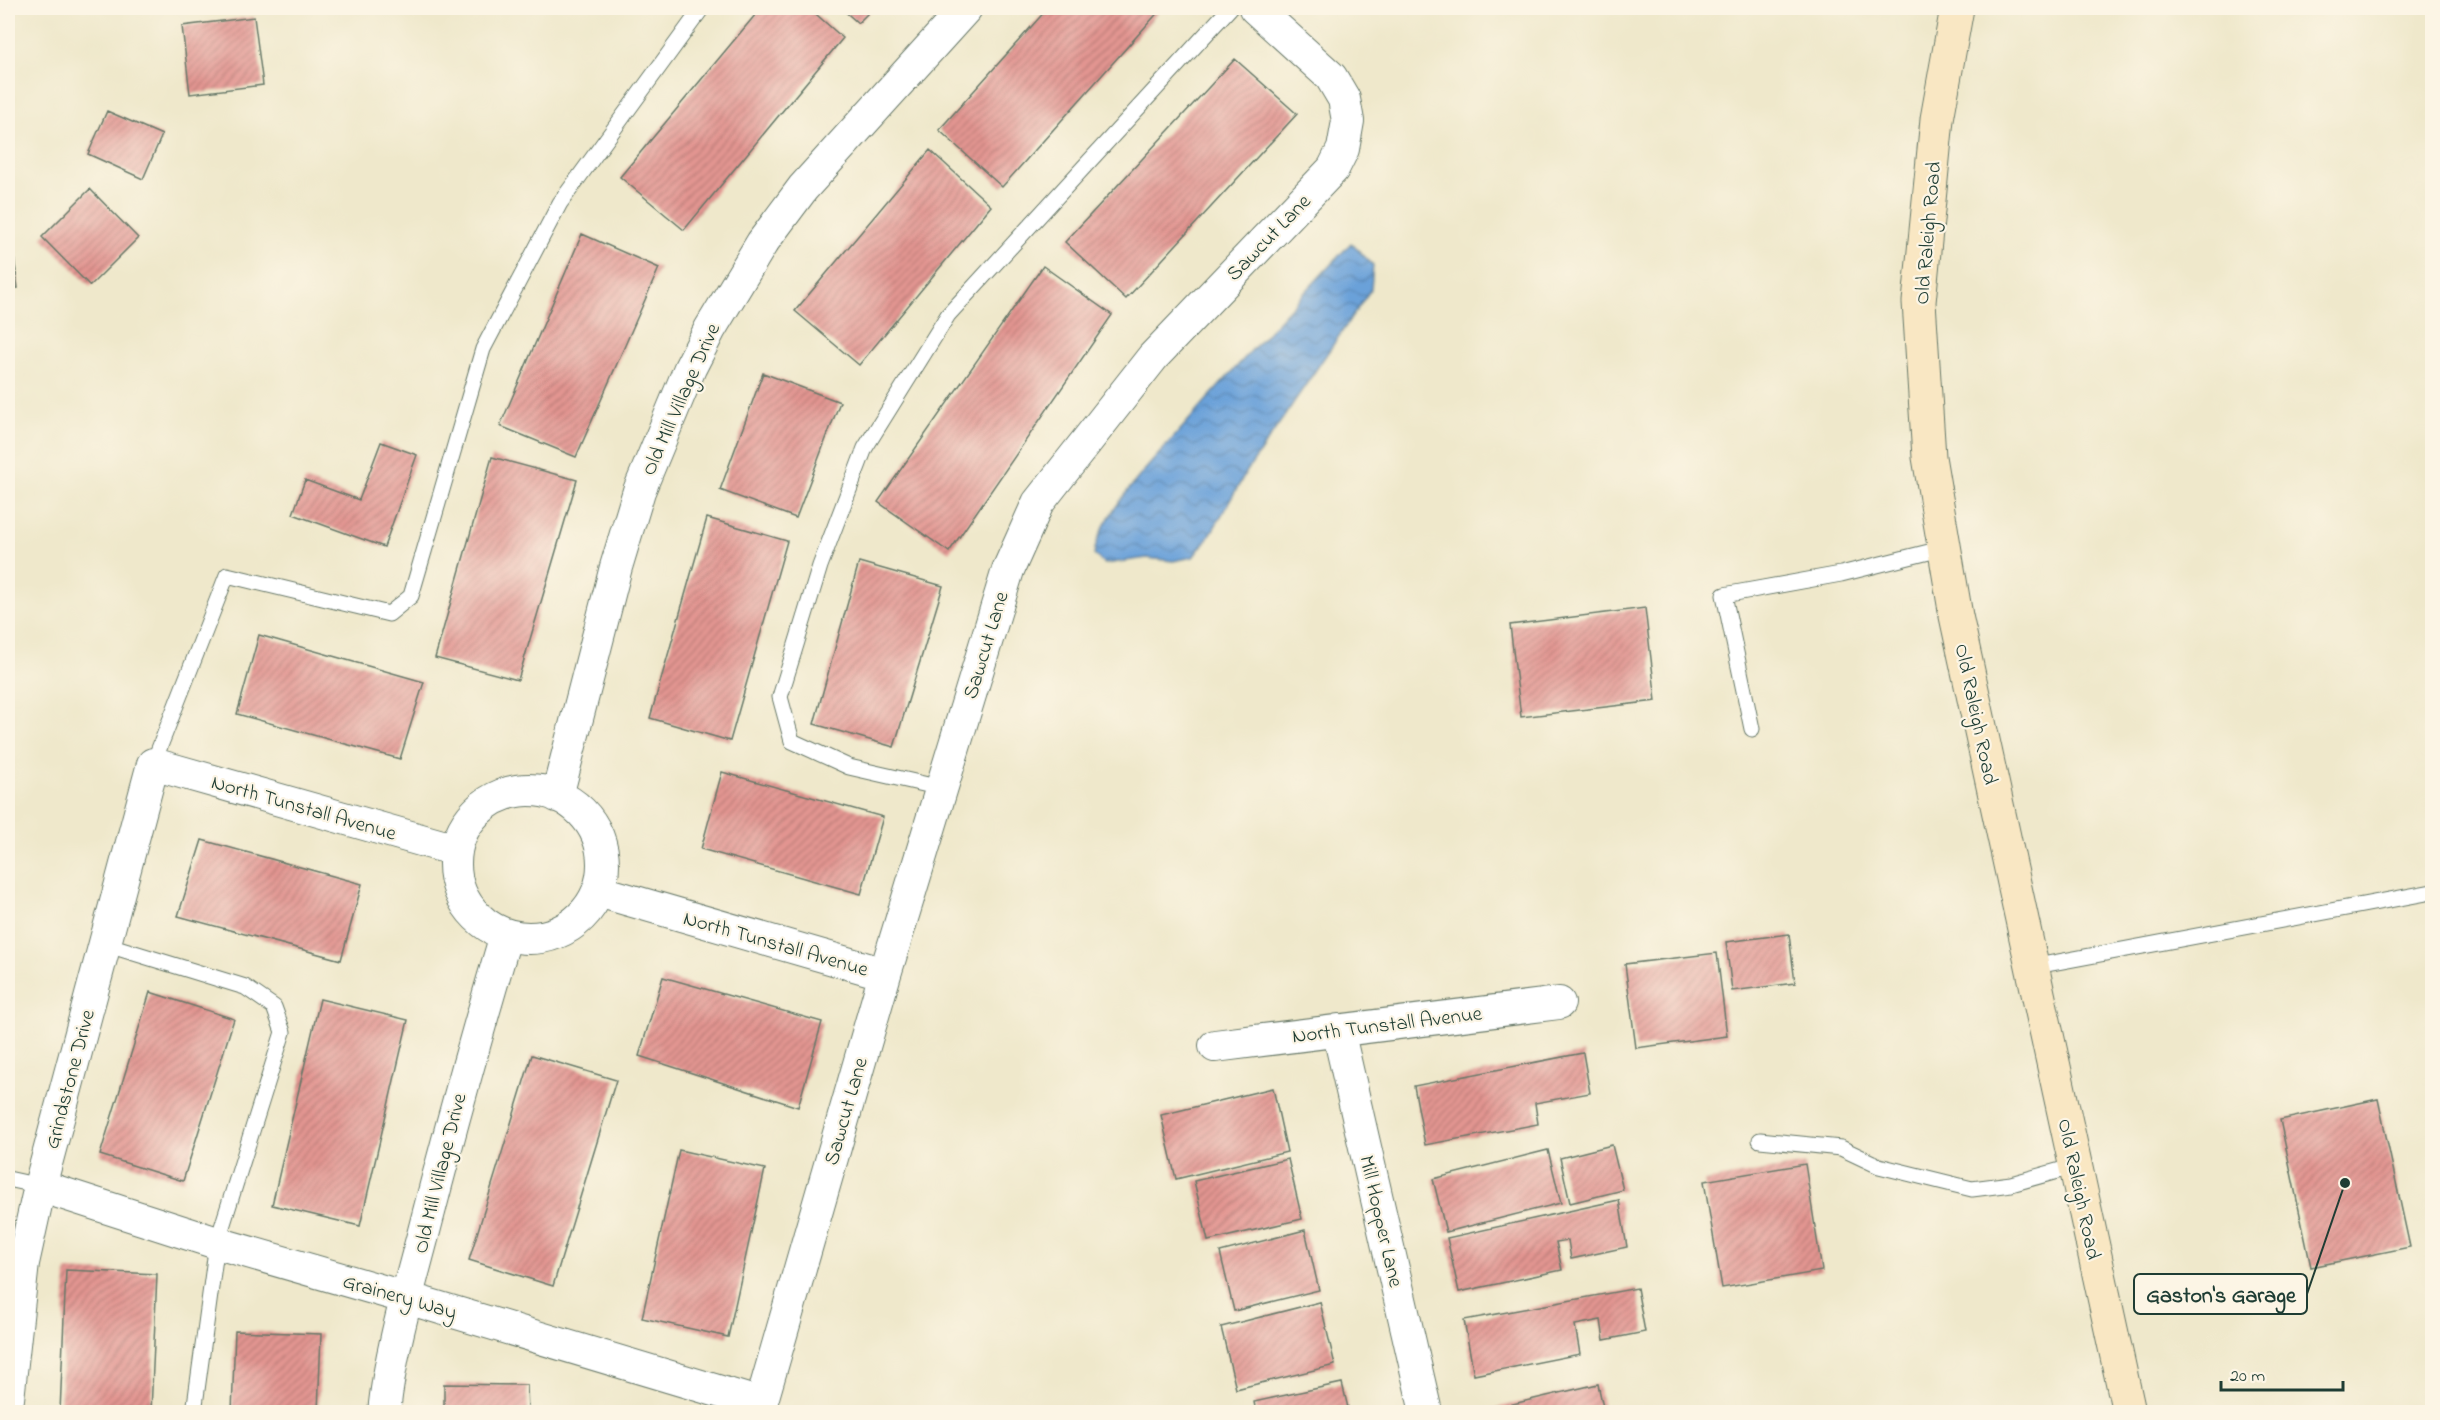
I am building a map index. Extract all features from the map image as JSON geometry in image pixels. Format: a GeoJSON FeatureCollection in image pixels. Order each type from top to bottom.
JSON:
{"type":"FeatureCollection","features":[{"type":"Feature","properties":{"kind":"street","name":"Old Mill Village Drive"},"geometry":{"type":"LineString","coordinates":[[557,796],[616,567],[639,491],[690,368],[710,329],[762,243],[803,188],[966,8]]}},
{"type":"Feature","properties":{"kind":"street","name":"Sawcut Lane"},"geometry":{"type":"LineString","coordinates":[[760,1408],[941,788],[1008,570],[1038,503],[1153,357],[1333,169],[1343,149],[1348,122],[1344,99],[1331,77],[1255,8]]}},
{"type":"Feature","properties":{"kind":"street","name":"Old Raleigh Road"},"geometry":{"type":"LineString","coordinates":[[1957,8],[1937,119],[1919,302],[1929,457],[1956,616],[2129,1413]]}},
{"type":"Feature","properties":{"kind":"street","name":"North Tunstall Avenue"},"geometry":{"type":"LineString","coordinates":[[153,764],[456,850]]}},
{"type":"Feature","properties":{"kind":"street","name":"Grindstone Drive"},"geometry":{"type":"LineString","coordinates":[[8,1399],[23,1263],[40,1185],[153,764]]}},
{"type":"Feature","properties":{"kind":"street"},"geometry":{"type":"LineString","coordinates":[[536,790],[557,796],[577,808],[591,825],[600,846],[603,869],[598,891],[587,911],[570,926],[550,936],[528,939],[506,935],[486,926],[471,911],[459,892],[455,871],[456,850],[463,829],[476,812],[494,798],[514,792],[536,790]]}},
{"type":"Feature","properties":{"kind":"street","name":"North Tunstall Avenue"},"geometry":{"type":"LineString","coordinates":[[598,891],[885,974]]}},
{"type":"Feature","properties":{"kind":"street","name":"Old Mill Village Drive"},"geometry":{"type":"LineString","coordinates":[[384,1413],[387,1380],[458,1098],[506,935]]}},
{"type":"Feature","properties":{"kind":"street","name":"North Tunstall Avenue"},"geometry":{"type":"LineString","coordinates":[[1215,1046],[1560,1003]]}},
{"type":"Feature","properties":{"kind":"street","name":"Mill Hopper Lane"},"geometry":{"type":"LineString","coordinates":[[1338,1030],[1426,1413]]}},
{"type":"Feature","properties":{"kind":"street","name":"Grainery Way"},"geometry":{"type":"LineString","coordinates":[[40,1185],[217,1244],[407,1298],[760,1408]]}},
{"type":"Feature","properties":{"kind":"lane"},"geometry":{"type":"LineString","coordinates":[[153,764],[226,574],[389,614],[411,596],[483,349],[560,203],[702,8]]}},
{"type":"Feature","properties":{"kind":"lane"},"geometry":{"type":"LineString","coordinates":[[941,788],[849,767],[792,741],[780,697],[820,566],[865,448],[948,315],[1230,8]]}},
{"type":"Feature","properties":{"kind":"lane"},"geometry":{"type":"LineString","coordinates":[[1752,729],[1724,595],[1841,574],[1945,548]]}},
{"type":"Feature","properties":{"kind":"lane"},"geometry":{"type":"LineString","coordinates":[[2031,967],[2433,892]]}},
{"type":"Feature","properties":{"kind":"lane"},"geometry":{"type":"LineString","coordinates":[[105,944],[245,987],[274,1007],[283,1032],[217,1244],[194,1413]]}},
{"type":"Feature","properties":{"kind":"lane"},"geometry":{"type":"LineString","coordinates":[[1760,1140],[1841,1148],[1879,1166],[1972,1189],[2011,1184],[2075,1166]]}},
{"type":"Feature","properties":{"kind":"lane"},"geometry":{"type":"LineString","coordinates":[[8,1179],[40,1185]]}},
{"type":"Feature","properties":{"kind":"water"},"geometry":{"type":"Polygon","coordinates":[[[1351,243],[1373,265],[1371,289],[1247,471],[1210,535],[1193,557],[1173,561],[1147,558],[1105,564],[1094,555],[1098,540],[1115,508],[1127,492],[1218,387],[1351,243]]]}},
{"type":"Feature","properties":{"kind":"building"},"geometry":{"type":"Polygon","coordinates":[[[761,8],[809,8],[843,38],[684,230],[620,177],[761,8]]]}},
{"type":"Feature","properties":{"kind":"building"},"geometry":{"type":"Polygon","coordinates":[[[841,8],[873,8],[858,23],[841,8]]]}},
{"type":"Feature","properties":{"kind":"building"},"geometry":{"type":"Polygon","coordinates":[[[1048,8],[1162,8],[1002,187],[939,130],[1048,8]]]}},
{"type":"Feature","properties":{"kind":"building"},"geometry":{"type":"Polygon","coordinates":[[[254,17],[263,85],[190,94],[182,26],[254,17]]]}},
{"type":"Feature","properties":{"kind":"building"},"geometry":{"type":"Polygon","coordinates":[[[1235,59],[1297,114],[1126,299],[1065,242],[1235,59]]]}},
{"type":"Feature","properties":{"kind":"building"},"geometry":{"type":"Polygon","coordinates":[[[107,111],[162,135],[143,179],[88,154],[107,111]]]}},
{"type":"Feature","properties":{"kind":"building"},"geometry":{"type":"Polygon","coordinates":[[[930,150],[991,206],[859,365],[795,311],[930,150]]]}},
{"type":"Feature","properties":{"kind":"building"},"geometry":{"type":"Polygon","coordinates":[[[90,189],[138,238],[90,286],[42,237],[90,189]]]}},
{"type":"Feature","properties":{"kind":"building"},"geometry":{"type":"Polygon","coordinates":[[[8,218],[18,288],[8,289],[8,218]]]}},
{"type":"Feature","properties":{"kind":"building"},"geometry":{"type":"Polygon","coordinates":[[[582,234],[659,268],[576,457],[500,426],[582,234]]]}},
{"type":"Feature","properties":{"kind":"building"},"geometry":{"type":"Polygon","coordinates":[[[1043,266],[1112,315],[949,552],[878,502],[1043,266]]]}},
{"type":"Feature","properties":{"kind":"building"},"geometry":{"type":"Polygon","coordinates":[[[763,373],[840,402],[796,518],[720,490],[763,373]]]}},
{"type":"Feature","properties":{"kind":"building"},"geometry":{"type":"Polygon","coordinates":[[[381,442],[417,455],[384,547],[293,514],[305,480],[359,500],[381,442]]]}},
{"type":"Feature","properties":{"kind":"building"},"geometry":{"type":"Polygon","coordinates":[[[492,457],[577,480],[518,680],[435,658],[492,457]]]}},
{"type":"Feature","properties":{"kind":"building"},"geometry":{"type":"Polygon","coordinates":[[[707,518],[787,541],[730,741],[650,718],[707,518]]]}},
{"type":"Feature","properties":{"kind":"building"},"geometry":{"type":"Polygon","coordinates":[[[859,562],[943,586],[894,747],[814,724],[859,562]]]}},
{"type":"Feature","properties":{"kind":"building"},"geometry":{"type":"Polygon","coordinates":[[[1645,608],[1656,701],[1521,717],[1510,625],[1645,608]]]}},
{"type":"Feature","properties":{"kind":"building"},"geometry":{"type":"Polygon","coordinates":[[[259,635],[424,682],[400,759],[237,714],[259,635]]]}},
{"type":"Feature","properties":{"kind":"building"},"geometry":{"type":"Polygon","coordinates":[[[722,772],[883,817],[861,894],[701,849],[722,772]]]}},
{"type":"Feature","properties":{"kind":"building"},"geometry":{"type":"Polygon","coordinates":[[[202,840],[362,884],[341,960],[178,916],[202,840]]]}},
{"type":"Feature","properties":{"kind":"building"},"geometry":{"type":"Polygon","coordinates":[[[1789,934],[1795,983],[1732,991],[1726,942],[1789,934]]]}},
{"type":"Feature","properties":{"kind":"building"},"geometry":{"type":"Polygon","coordinates":[[[1717,953],[1727,1036],[1636,1048],[1625,964],[1717,953]]]}},
{"type":"Feature","properties":{"kind":"building"},"geometry":{"type":"Polygon","coordinates":[[[663,977],[822,1022],[798,1107],[639,1056],[663,977]]]}},
{"type":"Feature","properties":{"kind":"building"},"geometry":{"type":"Polygon","coordinates":[[[150,992],[234,1019],[183,1181],[100,1155],[150,992]]]}},
{"type":"Feature","properties":{"kind":"building"},"geometry":{"type":"Polygon","coordinates":[[[320,999],[408,1020],[360,1226],[272,1205],[320,999]]]}},
{"type":"Feature","properties":{"kind":"building"},"geometry":{"type":"Polygon","coordinates":[[[1583,1053],[1590,1093],[1535,1103],[1538,1124],[1425,1145],[1414,1086],[1583,1053]]]}},
{"type":"Feature","properties":{"kind":"building"},"geometry":{"type":"Polygon","coordinates":[[[532,1055],[616,1080],[553,1286],[469,1260],[532,1055]]]}},
{"type":"Feature","properties":{"kind":"building"},"geometry":{"type":"Polygon","coordinates":[[[1273,1088],[1287,1152],[1176,1179],[1161,1115],[1273,1088]]]}},
{"type":"Feature","properties":{"kind":"building"},"geometry":{"type":"Polygon","coordinates":[[[2378,1099],[2410,1247],[2311,1267],[2280,1120],[2378,1099]]]}},
{"type":"Feature","properties":{"kind":"building"},"geometry":{"type":"Polygon","coordinates":[[[1612,1145],[1623,1190],[1570,1203],[1560,1158],[1612,1145]]]}},
{"type":"Feature","properties":{"kind":"building"},"geometry":{"type":"Polygon","coordinates":[[[679,1150],[765,1169],[728,1337],[642,1318],[679,1150]]]}},
{"type":"Feature","properties":{"kind":"building"},"geometry":{"type":"Polygon","coordinates":[[[1548,1150],[1561,1203],[1446,1232],[1433,1179],[1548,1150]]]}},
{"type":"Feature","properties":{"kind":"building"},"geometry":{"type":"Polygon","coordinates":[[[1288,1159],[1302,1219],[1208,1241],[1194,1181],[1288,1159]]]}},
{"type":"Feature","properties":{"kind":"building"},"geometry":{"type":"Polygon","coordinates":[[[1805,1164],[1822,1271],[1722,1288],[1704,1181],[1805,1164]]]}},
{"type":"Feature","properties":{"kind":"building"},"geometry":{"type":"Polygon","coordinates":[[[1619,1200],[1627,1247],[1571,1259],[1568,1240],[1556,1242],[1562,1270],[1459,1292],[1447,1238],[1619,1200]]]}},
{"type":"Feature","properties":{"kind":"building"},"geometry":{"type":"Polygon","coordinates":[[[1305,1230],[1319,1290],[1234,1311],[1220,1252],[1305,1230]]]}},
{"type":"Feature","properties":{"kind":"building"},"geometry":{"type":"Polygon","coordinates":[[[66,1270],[157,1274],[151,1412],[60,1412],[66,1270]]]}},
{"type":"Feature","properties":{"kind":"building"},"geometry":{"type":"Polygon","coordinates":[[[1637,1288],[1645,1332],[1604,1340],[1601,1320],[1575,1325],[1580,1354],[1474,1375],[1464,1320],[1637,1288]]]}},
{"type":"Feature","properties":{"kind":"building"},"geometry":{"type":"Polygon","coordinates":[[[1320,1302],[1335,1365],[1236,1389],[1221,1327],[1320,1302]]]}},
{"type":"Feature","properties":{"kind":"building"},"geometry":{"type":"Polygon","coordinates":[[[235,1331],[321,1334],[318,1412],[232,1412],[235,1331]]]}},
{"type":"Feature","properties":{"kind":"building"},"geometry":{"type":"Polygon","coordinates":[[[1342,1383],[1349,1412],[1256,1412],[1254,1402],[1342,1383]]]}},
{"type":"Feature","properties":{"kind":"building"},"geometry":{"type":"Polygon","coordinates":[[[444,1384],[527,1385],[528,1412],[444,1412],[444,1384]]]}},
{"type":"Feature","properties":{"kind":"building"},"geometry":{"type":"Polygon","coordinates":[[[1598,1384],[1604,1412],[1487,1412],[1487,1410],[1598,1384]]]}},
{"type":"Feature","properties":{"kind":"place","name":"Gaston's Garage"},"geometry":{"type":"Point","coordinates":[2345,1183]}}]}
